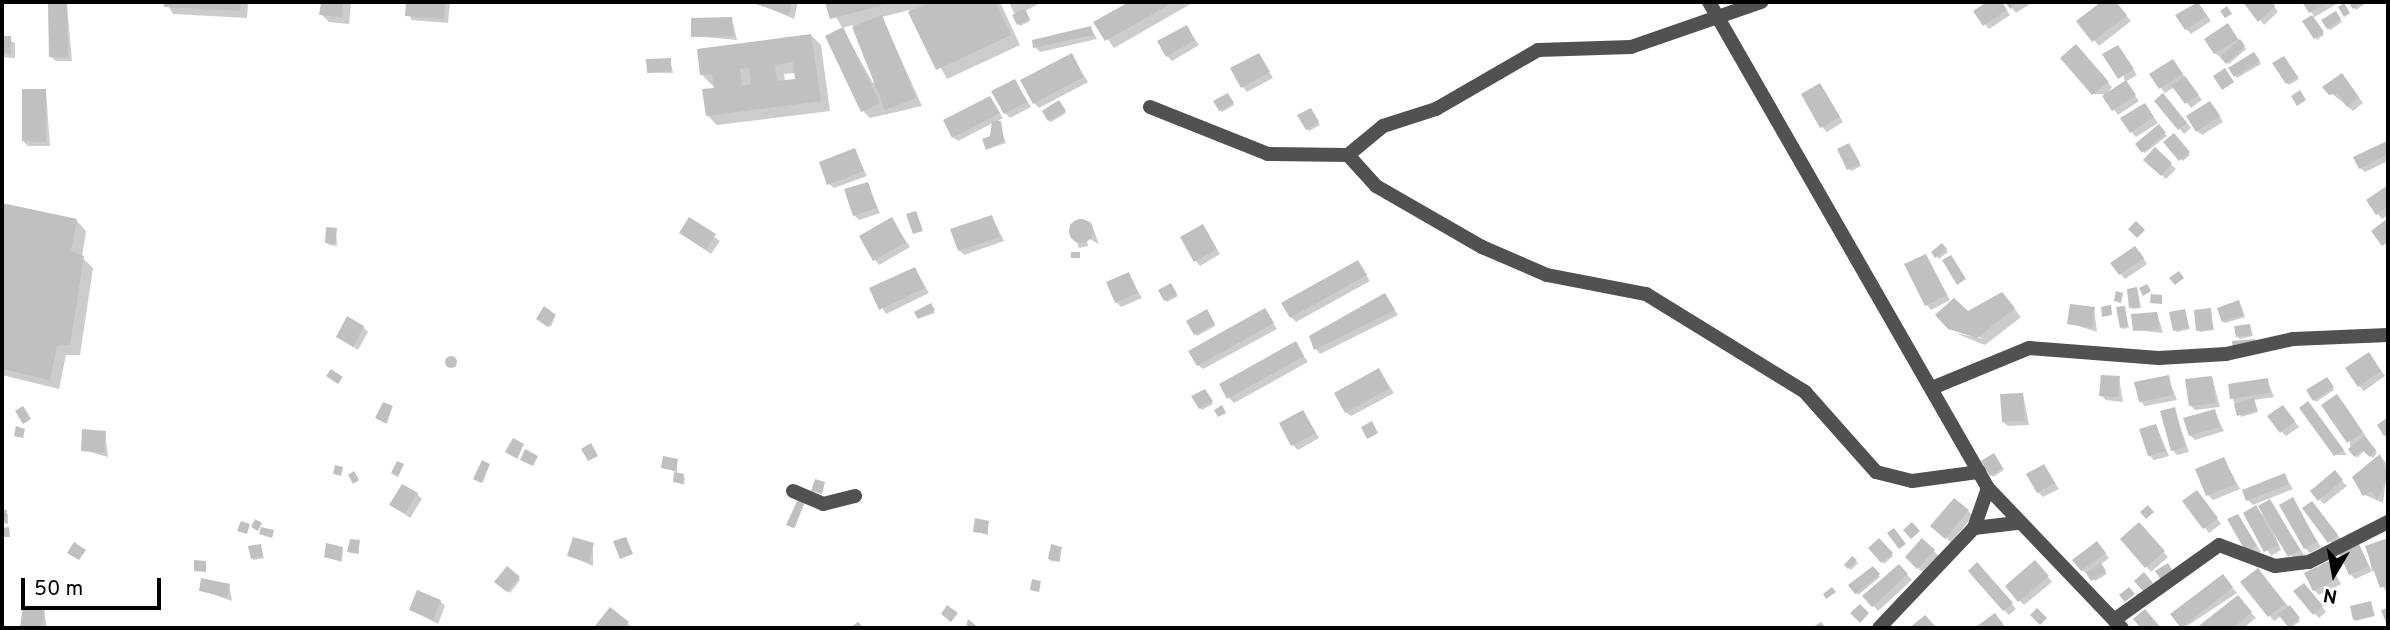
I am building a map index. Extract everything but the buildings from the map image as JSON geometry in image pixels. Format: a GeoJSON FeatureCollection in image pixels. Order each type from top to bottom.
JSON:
{"type":"FeatureCollection","features":[{"type":"Feature","properties":{"kind":"street"},"geometry":{"type":"LineString","coordinates":[[1709,2],[1988,488],[2017,523],[2118,624],[2219,545],[2275,566],[2309,562],[2388,522]]}},
{"type":"Feature","properties":{"kind":"street"},"geometry":{"type":"LineString","coordinates":[[1150,107],[1268,154],[1348,155],[1383,126],[1436,108],[1538,50],[1631,47],[1719,21],[1761,2]]}},
{"type":"Feature","properties":{"kind":"street"},"geometry":{"type":"LineString","coordinates":[[1348,155],[1376,186],[1482,247],[1547,275],[1646,294],[1805,392],[1876,472],[1913,481],[1979,472]]}},
{"type":"Feature","properties":{"kind":"street"},"geometry":{"type":"LineString","coordinates":[[1932,388],[2029,348],[2159,358],[2226,354],[2293,339],[2388,335]]}},
{"type":"Feature","properties":{"kind":"street"},"geometry":{"type":"LineString","coordinates":[[1879,628],[1974,528],[1988,488]]}},
{"type":"Feature","properties":{"kind":"street"},"geometry":{"type":"LineString","coordinates":[[793,491],[823,504],[855,496]]}},
{"type":"Feature","properties":{"kind":"street"},"geometry":{"type":"LineString","coordinates":[[1974,528],[2017,523]]}}]}
